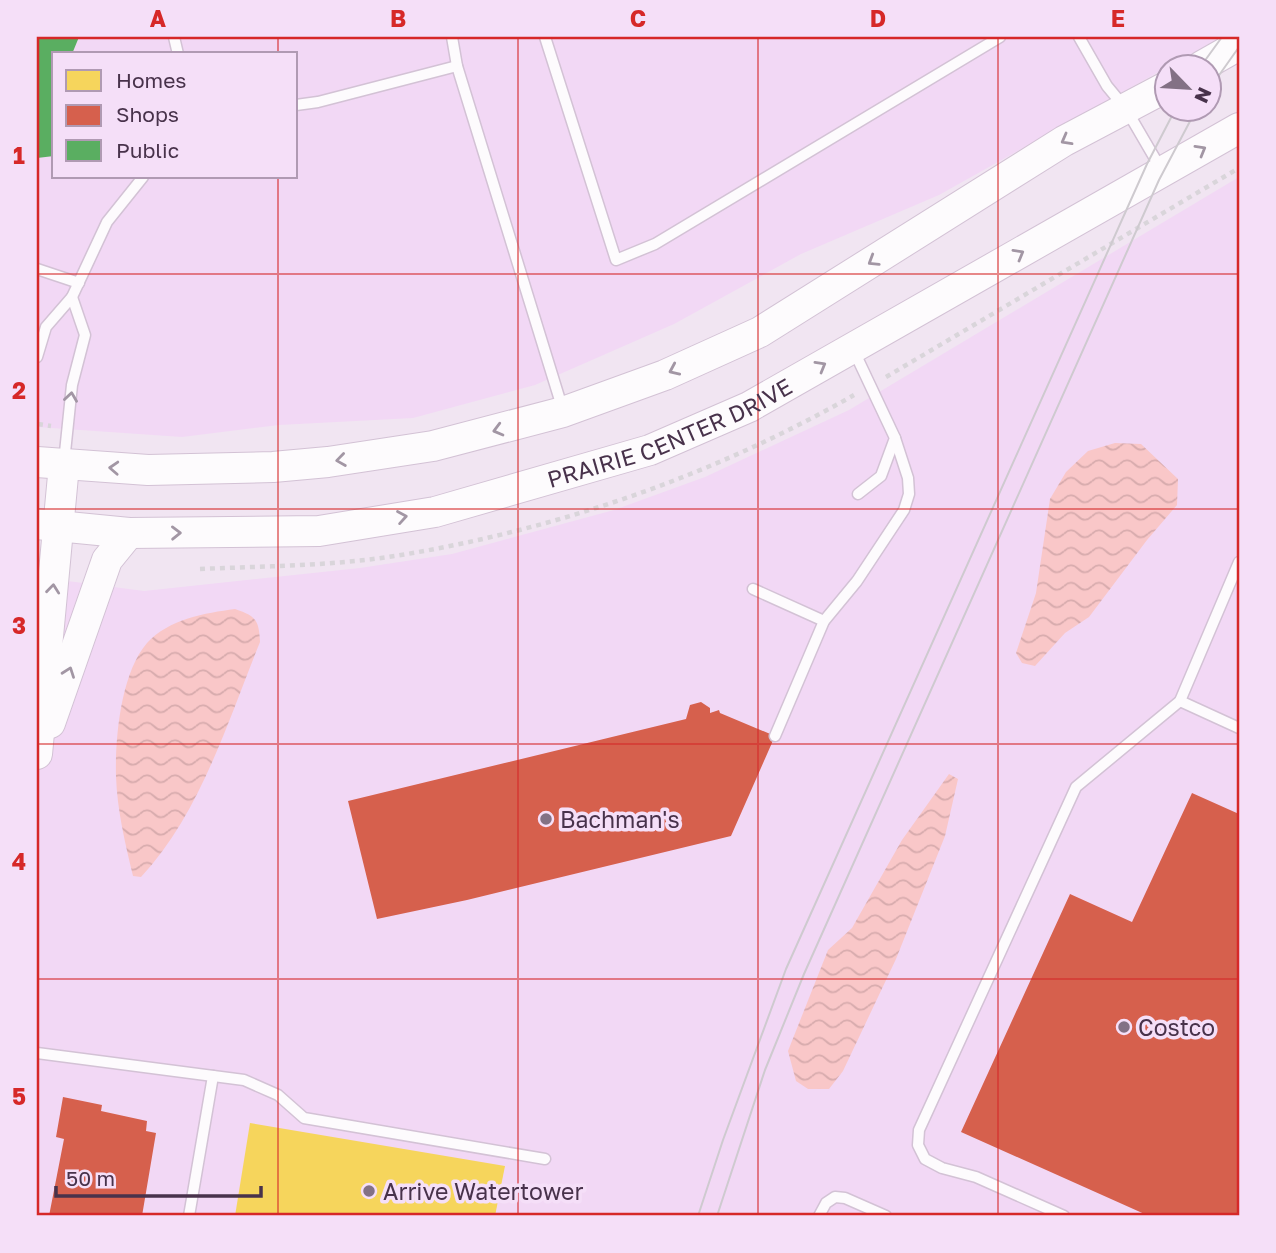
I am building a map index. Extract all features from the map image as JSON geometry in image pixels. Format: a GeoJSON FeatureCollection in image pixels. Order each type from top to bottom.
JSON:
{"type":"FeatureCollection","features":[{"type":"Feature","properties":{"kind":"main road"},"geometry":{"type":"LineString","coordinates":[[37,757],[50,464],[148,470],[273,467],[328,462],[433,446],[563,412],[665,374],[760,332],[1064,141],[1154,93]]}},
{"type":"Feature","properties":{"kind":"main road","name":"PRAIRIE CENTER DRIVE"},"geometry":{"type":"LineString","coordinates":[[48,526],[129,533],[319,531],[435,512],[650,450],[749,407],[1239,128]]}},
{"type":"Feature","properties":{"kind":"main road"},"geometry":{"type":"LineString","coordinates":[[37,757],[107,560],[129,533]]}},
{"type":"Feature","properties":{"kind":"lane"},"geometry":{"type":"LineString","coordinates":[[452,37],[457,66],[563,412]]}},
{"type":"Feature","properties":{"kind":"lane"},"geometry":{"type":"LineString","coordinates":[[545,37],[617,260],[655,244],[1000,37]]}},
{"type":"Feature","properties":{"kind":"lane"},"geometry":{"type":"LineString","coordinates":[[1079,37],[1107,86],[1126,109],[1163,172]]}},
{"type":"Feature","properties":{"kind":"lane"},"geometry":{"type":"LineString","coordinates":[[298,105],[457,66]]}},
{"type":"Feature","properties":{"kind":"lane"},"geometry":{"type":"LineString","coordinates":[[37,357],[46,327],[72,297],[107,222],[142,178]]}},
{"type":"Feature","properties":{"kind":"lane"},"geometry":{"type":"LineString","coordinates":[[37,269],[79,284]]}},
{"type":"Feature","properties":{"kind":"lane"},"geometry":{"type":"LineString","coordinates":[[50,464],[85,335],[72,297]]}},
{"type":"Feature","properties":{"kind":"lane"},"geometry":{"type":"LineString","coordinates":[[775,736],[824,621],[857,580],[904,510],[909,494],[908,478],[895,438],[853,348]]}},
{"type":"Feature","properties":{"kind":"lane"},"geometry":{"type":"LineString","coordinates":[[858,494],[881,476],[895,438]]}},
{"type":"Feature","properties":{"kind":"lane"},"geometry":{"type":"LineString","coordinates":[[1064,1216],[976,1177],[942,1168],[925,1159],[918,1145],[919,1130],[1076,786],[1180,701],[1239,562]]}},
{"type":"Feature","properties":{"kind":"lane"},"geometry":{"type":"LineString","coordinates":[[753,589],[824,621]]}},
{"type":"Feature","properties":{"kind":"lane"},"geometry":{"type":"LineString","coordinates":[[1180,701],[1239,727]]}},
{"type":"Feature","properties":{"kind":"lane"},"geometry":{"type":"LineString","coordinates":[[37,1053],[255,1084],[278,1095],[304,1118],[545,1159]]}},
{"type":"Feature","properties":{"kind":"lane"},"geometry":{"type":"LineString","coordinates":[[189,1216],[213,1076]]}},
{"type":"Feature","properties":{"kind":"lane"},"geometry":{"type":"LineString","coordinates":[[819,1216],[826,1203],[835,1197],[845,1198],[886,1216]]}},
{"type":"Feature","properties":{"kind":"path"},"geometry":{"type":"LineString","coordinates":[[38,424],[51,426]]}},
{"type":"Feature","properties":{"kind":"shaded area"},"geometry":{"type":"Polygon","coordinates":[[[37,37],[1221,37],[1194,52],[1154,52],[1154,75],[939,195],[801,254],[674,324],[535,385],[413,418],[279,425],[182,437],[37,427],[37,37]]]}},
{"type":"Feature","properties":{"kind":"shaded area"},"geometry":{"type":"Polygon","coordinates":[[[1239,177],[1239,1216],[37,1216],[37,577],[144,591],[360,568],[452,554],[614,510],[705,477],[849,410],[1239,177]]]}},
{"type":"Feature","properties":{"kind":"water"},"geometry":{"type":"Polygon","coordinates":[[[1115,443],[1141,444],[1178,479],[1177,505],[1089,617],[1065,633],[1035,666],[1022,663],[1016,653],[1036,593],[1050,499],[1066,472],[1088,451],[1115,443]]]}},
{"type":"Feature","properties":{"kind":"water"},"geometry":{"type":"Polygon","coordinates":[[[235,609],[255,620],[260,642],[211,766],[196,796],[162,852],[141,877],[133,876],[124,839],[116,776],[121,706],[131,671],[147,643],[166,628],[200,615],[235,609]]]}},
{"type":"Feature","properties":{"kind":"water"},"geometry":{"type":"Polygon","coordinates":[[[949,774],[958,779],[945,836],[896,959],[843,1071],[829,1089],[808,1089],[796,1081],[788,1051],[828,950],[852,928],[902,840],[949,774]]]}},
{"type":"Feature","properties":{"kind":"building: Homes","name":"Arrive Watertower"},"geometry":{"type":"Polygon","coordinates":[[[250,1123],[505,1166],[495,1216],[235,1216],[250,1123]]]}},
{"type":"Feature","properties":{"kind":"building: Shops","name":"Bachman's"},"geometry":{"type":"Polygon","coordinates":[[[701,702],[710,708],[710,713],[719,710],[720,713],[775,736],[731,836],[377,919],[348,801],[686,719],[690,705],[701,702]]]}},
{"type":"Feature","properties":{"kind":"building: Shops","name":"Costco"},"geometry":{"type":"Polygon","coordinates":[[[1192,793],[1239,814],[1239,1216],[1149,1216],[961,1132],[1070,894],[1132,922],[1192,793]]]}},
{"type":"Feature","properties":{"kind":"building: Shops"},"geometry":{"type":"Polygon","coordinates":[[[63,1097],[102,1105],[101,1111],[147,1121],[146,1131],[156,1133],[142,1216],[49,1216],[64,1139],[56,1137],[63,1097]]]}},
{"type":"Feature","properties":{"kind":"building: Public"},"geometry":{"type":"Polygon","coordinates":[[[37,37],[79,37],[73,52],[52,52],[52,156],[37,158],[37,37]]]}},
{"type":"Feature","properties":{"kind":"tram line"},"geometry":{"type":"LineString","coordinates":[[1211,52],[1222,37]]}},
{"type":"Feature","properties":{"kind":"tram line"},"geometry":{"type":"LineString","coordinates":[[1224,68],[1239,47]]}},
{"type":"Feature","properties":{"kind":"tram line"},"geometry":{"type":"LineString","coordinates":[[698,1216],[786,969],[1147,164],[1169,122]]}},
{"type":"Feature","properties":{"kind":"tram line"},"geometry":{"type":"LineString","coordinates":[[717,1216],[765,1070],[804,974],[1159,180],[1190,122]]}},
{"type":"Feature","properties":{"kind":"place","name":"Bachman's"},"geometry":{"type":"Point","coordinates":[546,819]}},
{"type":"Feature","properties":{"kind":"place","name":"Costco"},"geometry":{"type":"Point","coordinates":[1124,1027]}},
{"type":"Feature","properties":{"kind":"place","name":"Arrive Watertower"},"geometry":{"type":"Point","coordinates":[369,1191]}}]}
